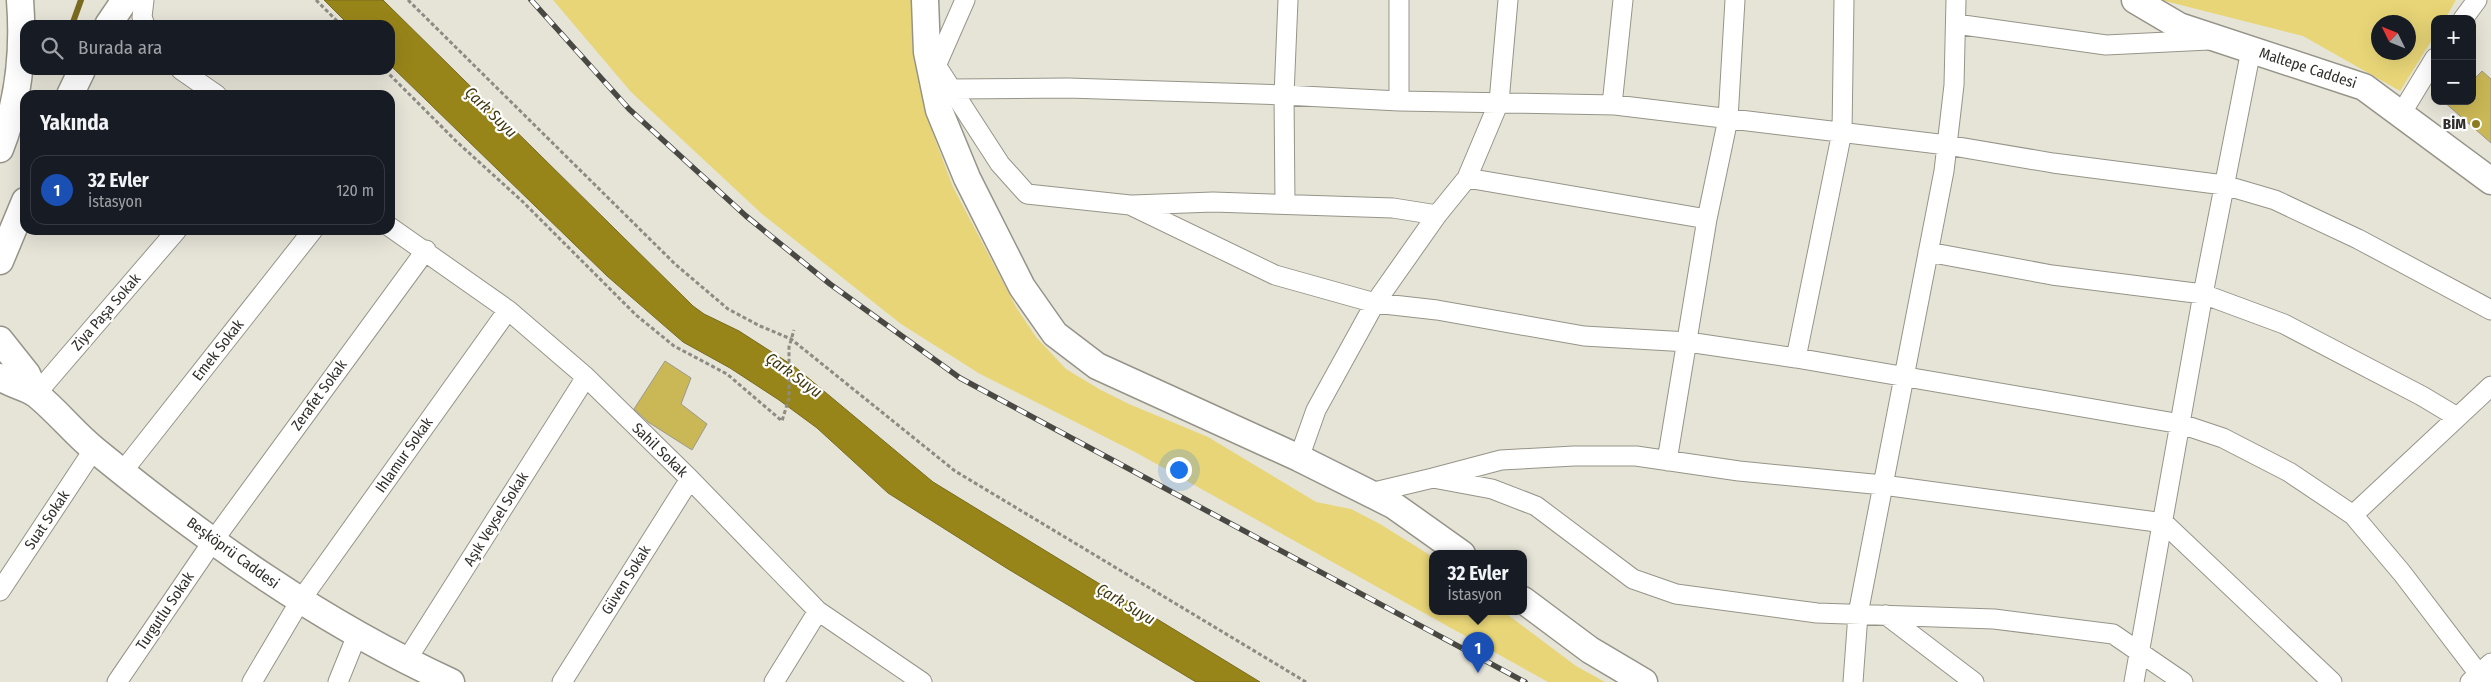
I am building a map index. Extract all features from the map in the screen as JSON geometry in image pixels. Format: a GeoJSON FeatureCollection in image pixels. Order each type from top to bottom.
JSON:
{"type":"FeatureCollection","features":[{"type":"Feature","properties":{"kind":"street"},"geometry":{"type":"LineString","coordinates":[[20,0],[21,20]]}},
{"type":"Feature","properties":{"kind":"street"},"geometry":{"type":"LineString","coordinates":[[112,20],[126,0]]}},
{"type":"Feature","properties":{"kind":"street"},"geometry":{"type":"LineString","coordinates":[[143,20],[144,0]]}},
{"type":"Feature","properties":{"kind":"street"},"geometry":{"type":"LineString","coordinates":[[925,0],[939,110],[967,178],[1022,287],[1055,334],[1097,366],[1299,458],[1393,505],[1456,550]]}},
{"type":"Feature","properties":{"kind":"street"},"geometry":{"type":"LineString","coordinates":[[932,59],[964,0]]}},
{"type":"Feature","properties":{"kind":"street"},"geometry":{"type":"LineString","coordinates":[[1285,204],[1284,95],[1288,0]]}},
{"type":"Feature","properties":{"kind":"street"},"geometry":{"type":"LineString","coordinates":[[1399,0],[1399,101]]}},
{"type":"Feature","properties":{"kind":"street"},"geometry":{"type":"LineString","coordinates":[[1299,458],[1316,410],[1375,303],[1437,215],[1467,178],[1499,102],[1508,0]]}},
{"type":"Feature","properties":{"kind":"street"},"geometry":{"type":"LineString","coordinates":[[1612,105],[1623,0]]}},
{"type":"Feature","properties":{"kind":"street"},"geometry":{"type":"LineString","coordinates":[[1667,461],[1707,218],[1728,119],[1735,0]]}},
{"type":"Feature","properties":{"kind":"street"},"geometry":{"type":"LineString","coordinates":[[1796,358],[1842,132],[1844,0]]}},
{"type":"Feature","properties":{"kind":"street"},"geometry":{"type":"LineString","coordinates":[[1853,682],[1858,614],[1947,145],[1954,85],[1956,0]]}},
{"type":"Feature","properties":{"kind":"street","name":"Maltepe Caddesi"},"geometry":{"type":"LineString","coordinates":[[2135,0],[2179,26],[2364,87],[2491,181]]}},
{"type":"Feature","properties":{"kind":"street"},"geometry":{"type":"LineString","coordinates":[[2466,15],[2477,0]]}},
{"type":"Feature","properties":{"kind":"street"},"geometry":{"type":"LineString","coordinates":[[1956,24],[2106,45],[2220,39]]}},
{"type":"Feature","properties":{"kind":"street"},"geometry":{"type":"LineString","coordinates":[[2134,682],[2164,523],[2203,294],[2251,50]]}},
{"type":"Feature","properties":{"kind":"street"},"geometry":{"type":"LineString","coordinates":[[932,59],[1000,164],[1027,194],[1130,205],[1214,202],[1285,204],[1393,208],[1437,215]]}},
{"type":"Feature","properties":{"kind":"street"},"geometry":{"type":"LineString","coordinates":[[2401,114],[2434,60]]}},
{"type":"Feature","properties":{"kind":"street"},"geometry":{"type":"LineString","coordinates":[[0,149],[12,118],[20,70]]}},
{"type":"Feature","properties":{"kind":"street"},"geometry":{"type":"LineString","coordinates":[[72,90],[80,75]]}},
{"type":"Feature","properties":{"kind":"street"},"geometry":{"type":"LineString","coordinates":[[188,75],[209,90]]}},
{"type":"Feature","properties":{"kind":"street"},"geometry":{"type":"LineString","coordinates":[[952,88],[1068,88],[1399,101],[1612,105],[1947,145],[2054,163],[2224,185],[2274,200],[2358,239],[2491,310]]}},
{"type":"Feature","properties":{"kind":"street"},"geometry":{"type":"LineString","coordinates":[[1467,178],[1707,218]]}},
{"type":"Feature","properties":{"kind":"street"},"geometry":{"type":"LineString","coordinates":[[1130,205],[1275,275],[1375,303],[1437,310],[1584,336],[1688,342],[1796,358],[1903,378],[2181,424],[2223,438],[2289,472],[2353,515],[2402,573],[2481,675]]}},
{"type":"Feature","properties":{"kind":"street"},"geometry":{"type":"LineString","coordinates":[[0,261],[20,213]]}},
{"type":"Feature","properties":{"kind":"street","name":"Sahil Sokak"},"geometry":{"type":"LineString","coordinates":[[395,229],[508,310],[586,377],[690,479],[818,611],[922,682]]}},
{"type":"Feature","properties":{"kind":"street","name":"Ziya Paşa Sokak"},"geometry":{"type":"LineString","coordinates":[[36,394],[173,235]]}},
{"type":"Feature","properties":{"kind":"street","name":"Emek Sokak"},"geometry":{"type":"LineString","coordinates":[[123,471],[309,235]]}},
{"type":"Feature","properties":{"kind":"street","name":"Zerafet Sokak"},"geometry":{"type":"LineString","coordinates":[[214,541],[426,250]]}},
{"type":"Feature","properties":{"kind":"street"},"geometry":{"type":"LineString","coordinates":[[1928,252],[2052,274],[2203,294],[2284,324],[2422,396],[2456,417]]}},
{"type":"Feature","properties":{"kind":"street","name":"Ihlamur Sokak"},"geometry":{"type":"LineString","coordinates":[[252,682],[300,601],[508,310]]}},
{"type":"Feature","properties":{"kind":"street"},"geometry":{"type":"LineString","coordinates":[[0,340],[27,374],[36,394]]}},
{"type":"Feature","properties":{"kind":"street"},"geometry":{"type":"LineString","coordinates":[[0,377],[12,385],[36,394]]}},
{"type":"Feature","properties":{"kind":"street","name":"Aşık Veysel Sokak"},"geometry":{"type":"LineString","coordinates":[[406,661],[586,377]]}},
{"type":"Feature","properties":{"kind":"street"},"geometry":{"type":"LineString","coordinates":[[2353,515],[2491,386]]}},
{"type":"Feature","properties":{"kind":"street","name":"Beşköprü Caddesi"},"geometry":{"type":"LineString","coordinates":[[36,394],[94,449],[214,541],[300,601],[357,635],[451,682]]}},
{"type":"Feature","properties":{"kind":"street","name":"Suat Sokak"},"geometry":{"type":"LineString","coordinates":[[0,591],[94,449]]}},
{"type":"Feature","properties":{"kind":"street"},"geometry":{"type":"LineString","coordinates":[[1370,493],[1501,460],[1582,456],[1636,456],[1740,471],[1883,485],[2164,523],[2332,682]]}},
{"type":"Feature","properties":{"kind":"street"},"geometry":{"type":"LineString","coordinates":[[1433,478],[1492,489],[1536,506],[1633,579],[1676,594],[1818,613],[1994,619],[2113,634],[2183,682]]}},
{"type":"Feature","properties":{"kind":"street","name":"Güven Sokak"},"geometry":{"type":"LineString","coordinates":[[562,682],[690,479]]}},
{"type":"Feature","properties":{"kind":"street","name":"Turgutlu Sokak"},"geometry":{"type":"LineString","coordinates":[[117,682],[214,541]]}},
{"type":"Feature","properties":{"kind":"street"},"geometry":{"type":"LineString","coordinates":[[1527,603],[1590,650],[1644,682]]}},
{"type":"Feature","properties":{"kind":"street"},"geometry":{"type":"LineString","coordinates":[[774,682],[818,611]]}},
{"type":"Feature","properties":{"kind":"street"},"geometry":{"type":"LineString","coordinates":[[1886,615],[1974,682]]}},
{"type":"Feature","properties":{"kind":"street"},"geometry":{"type":"LineString","coordinates":[[338,682],[357,635]]}},
{"type":"Feature","properties":{"kind":"path"},"geometry":{"type":"LineString","coordinates":[[316,0],[336,20]]}},
{"type":"Feature","properties":{"kind":"path"},"geometry":{"type":"LineString","coordinates":[[408,0],[675,264],[728,309],[791,340],[853,387],[955,471],[1306,682]]}},
{"type":"Feature","properties":{"kind":"path"},"geometry":{"type":"LineString","coordinates":[[390,75],[457,142],[522,200],[636,315],[666,340],[728,374],[782,421],[789,398],[789,346],[794,330]]}},
{"type":"Feature","properties":{"kind":"shaded area"},"geometry":{"type":"Polygon","coordinates":[[[553,0],[920,0],[932,131],[953,187],[1016,307],[1036,337],[1066,369],[1129,404],[1208,437],[1316,502],[1351,509],[1380,524],[1429,555],[1429,615],[1508,615],[1576,666],[1605,682],[1548,682],[1135,452],[980,374],[901,324],[762,214],[631,92],[553,0]]]}},
{"type":"Feature","properties":{"kind":"shaded area"},"geometry":{"type":"Polygon","coordinates":[[[2161,0],[2456,0],[2447,15],[2431,15],[2431,41],[2400,91],[2303,36],[2161,0]]]}},
{"type":"Feature","properties":{"kind":"water","name":"Çark Suyu"},"geometry":{"type":"Polygon","coordinates":[[[324,0],[383,0],[693,306],[704,314],[739,331],[795,367],[933,482],[1260,682],[1196,682],[1008,569],[888,493],[817,428],[730,368],[683,342],[607,276],[395,70],[395,20],[344,20],[324,0]]]}},
{"type":"Feature","properties":{"kind":"building"},"geometry":{"type":"Polygon","coordinates":[[[2482,71],[2491,79],[2491,143],[2448,105],[2476,105],[2476,77],[2482,71]]]}},
{"type":"Feature","properties":{"kind":"building"},"geometry":{"type":"Polygon","coordinates":[[[665,361],[691,378],[681,404],[707,424],[692,450],[648,422],[634,409],[665,361]]]}},
{"type":"Feature","properties":{"kind":"waterway"},"geometry":{"type":"LineString","coordinates":[[74,20],[81,0]]}},
{"type":"Feature","properties":{"kind":"railway"},"geometry":{"type":"LineString","coordinates":[[531,0],[629,109],[746,216],[830,284],[960,378],[1525,682]]}},
{"type":"Feature","properties":{"kind":"place","name":"BİM"},"geometry":{"type":"Point","coordinates":[2476,124]}},
{"type":"Feature","properties":{"kind":"place","name":"32 Evler"},"geometry":{"type":"Point","coordinates":[1478,673]}}]}
